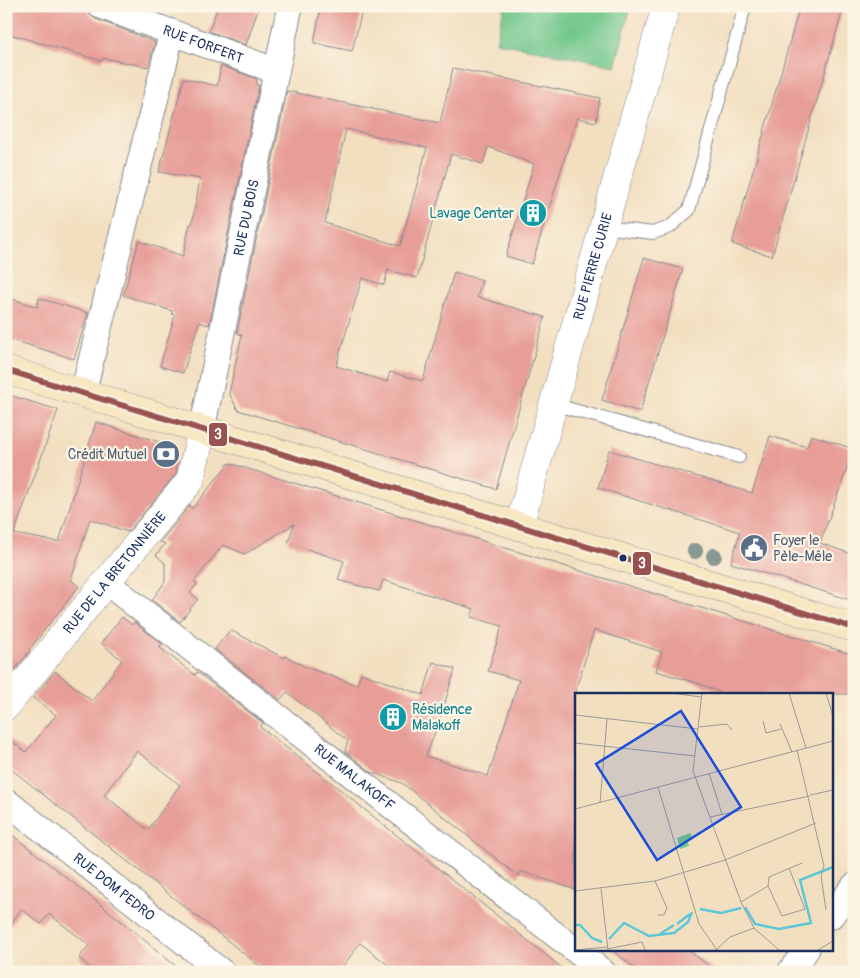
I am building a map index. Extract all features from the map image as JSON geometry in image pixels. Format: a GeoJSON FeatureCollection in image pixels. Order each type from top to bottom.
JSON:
{"type":"FeatureCollection","features":[{"type":"Feature","properties":{"kind":"main road"},"geometry":{"type":"LineString","coordinates":[[6,370],[854,628]]}},
{"type":"Feature","properties":{"kind":"street","name":"RUE FORFERT"},"geometry":{"type":"LineString","coordinates":[[101,6],[276,70]]}},
{"type":"Feature","properties":{"kind":"street","name":"RUE DU BOIS"},"geometry":{"type":"LineString","coordinates":[[202,429],[290,6]]}},
{"type":"Feature","properties":{"kind":"street","name":"RUE PIERRE CURIE"},"geometry":{"type":"LineString","coordinates":[[519,526],[666,6]]}},
{"type":"Feature","properties":{"kind":"street"},"geometry":{"type":"LineString","coordinates":[[83,394],[172,32]]}},
{"type":"Feature","properties":{"kind":"street","name":"RUE DE LA BRETONNIÈRE"},"geometry":{"type":"LineString","coordinates":[[6,706],[190,481],[202,429]]}},
{"type":"Feature","properties":{"kind":"street","name":"RUE MALAKOFF"},"geometry":{"type":"LineString","coordinates":[[106,582],[603,972]]}},
{"type":"Feature","properties":{"kind":"street","name":"RUE DOM PEDRO"},"geometry":{"type":"LineString","coordinates":[[6,801],[222,972]]}},
{"type":"Feature","properties":{"kind":"street"},"geometry":{"type":"LineString","coordinates":[[832,915],[854,886]]}},
{"type":"Feature","properties":{"kind":"street"},"geometry":{"type":"LineString","coordinates":[[790,972],[806,950]]}},
{"type":"Feature","properties":{"kind":"lane"},"geometry":{"type":"LineString","coordinates":[[602,228],[653,234],[670,227],[689,210],[744,6]]}},
{"type":"Feature","properties":{"kind":"lane"},"geometry":{"type":"LineString","coordinates":[[553,404],[739,457]]}},
{"type":"Feature","properties":{"kind":"green space"},"geometry":{"type":"Polygon","coordinates":[[[502,6],[539,6],[546,8],[546,6],[631,6],[615,66],[496,42],[504,9],[502,6]]]}},
{"type":"Feature","properties":{"kind":"building"},"geometry":{"type":"Polygon","coordinates":[[[6,6],[87,6],[90,15],[96,19],[155,42],[148,67],[103,58],[102,61],[6,33],[6,6]]]}},
{"type":"Feature","properties":{"kind":"building"},"geometry":{"type":"Polygon","coordinates":[[[218,6],[259,6],[246,45],[209,31],[218,6]]]}},
{"type":"Feature","properties":{"kind":"building"},"geometry":{"type":"Polygon","coordinates":[[[321,6],[363,6],[352,51],[314,43],[321,6]]]}},
{"type":"Feature","properties":{"kind":"building"},"geometry":{"type":"Polygon","coordinates":[[[800,6],[844,6],[772,256],[732,244],[800,6]]]}},
{"type":"Feature","properties":{"kind":"building"},"geometry":{"type":"Polygon","coordinates":[[[221,66],[257,79],[256,85],[259,85],[209,325],[199,322],[183,373],[160,366],[175,315],[172,314],[172,311],[123,295],[139,241],[183,256],[190,224],[192,224],[200,179],[159,172],[184,78],[217,86],[221,66]]]}},
{"type":"Feature","properties":{"kind":"building"},"geometry":{"type":"Polygon","coordinates":[[[453,68],[600,98],[596,122],[577,118],[532,264],[506,256],[534,164],[488,147],[483,164],[451,154],[417,278],[388,270],[384,285],[362,278],[336,366],[387,382],[390,372],[423,381],[454,272],[482,280],[477,297],[545,317],[496,489],[238,410],[229,393],[242,335],[237,333],[287,91],[440,123],[453,68]],[[346,129],[325,223],[400,246],[427,148],[346,129]]]}},
{"type":"Feature","properties":{"kind":"building"},"geometry":{"type":"Polygon","coordinates":[[[644,258],[683,269],[640,412],[602,400],[644,258]]]}},
{"type":"Feature","properties":{"kind":"building"},"geometry":{"type":"Polygon","coordinates":[[[6,297],[37,307],[39,298],[88,313],[74,359],[6,338],[6,297]]]}},
{"type":"Feature","properties":{"kind":"building"},"geometry":{"type":"Polygon","coordinates":[[[6,394],[58,410],[14,534],[59,542],[96,422],[169,445],[177,467],[176,474],[128,532],[90,519],[71,580],[79,586],[6,680],[6,394]]]}},
{"type":"Feature","properties":{"kind":"building"},"geometry":{"type":"Polygon","coordinates":[[[811,435],[854,449],[820,543],[854,555],[854,601],[731,563],[740,532],[598,488],[609,450],[752,493],[770,436],[807,447],[811,435]]]}},
{"type":"Feature","properties":{"kind":"building"},"geometry":{"type":"Polygon","coordinates":[[[229,463],[854,655],[854,694],[722,693],[700,684],[656,671],[662,652],[594,630],[575,693],[575,890],[520,871],[519,877],[402,783],[371,772],[345,751],[348,741],[287,692],[280,700],[215,649],[230,630],[284,658],[285,656],[308,668],[357,685],[361,673],[423,695],[433,662],[455,669],[439,722],[426,756],[488,776],[519,680],[488,671],[502,626],[471,617],[474,609],[383,580],[379,591],[338,580],[344,561],[288,543],[294,524],[245,554],[223,545],[194,582],[197,584],[190,593],[198,599],[180,622],[152,600],[165,582],[165,563],[156,555],[165,544],[160,542],[190,505],[192,509],[229,463]]]}},
{"type":"Feature","properties":{"kind":"building"},"geometry":{"type":"Polygon","coordinates":[[[122,617],[132,625],[134,622],[162,644],[159,647],[195,675],[197,672],[263,723],[260,727],[567,972],[397,972],[360,943],[339,972],[267,972],[6,765],[6,737],[26,752],[56,715],[33,698],[55,671],[92,701],[122,660],[101,643],[122,617]],[[137,751],[104,795],[148,830],[180,785],[137,751]]]}},
{"type":"Feature","properties":{"kind":"building"},"geometry":{"type":"Polygon","coordinates":[[[6,830],[183,972],[95,972],[79,958],[89,945],[49,914],[41,924],[21,909],[6,932],[6,830]]]}},
{"type":"Feature","properties":{"kind":"building"},"geometry":{"type":"Polygon","coordinates":[[[612,950],[688,950],[717,972],[640,972],[612,950]]]}},
{"type":"Feature","properties":{"kind":"transit line","name":"3"},"geometry":{"type":"LineString","coordinates":[[6,370],[854,628]]}},
{"type":"Feature","properties":{"kind":"place","name":"Lavage Center"},"geometry":{"type":"Point","coordinates":[533,213]}},
{"type":"Feature","properties":{"kind":"place","name":"Crédit Mutuel"},"geometry":{"type":"Point","coordinates":[166,454]}},
{"type":"Feature","properties":{"kind":"place","name":"Foyer le Pèle-Mêle"},"geometry":{"type":"Point","coordinates":[754,548]}},
{"type":"Feature","properties":{"kind":"place","name":"Résidence Malakoff"},"geometry":{"type":"Point","coordinates":[393,717]}}]}
